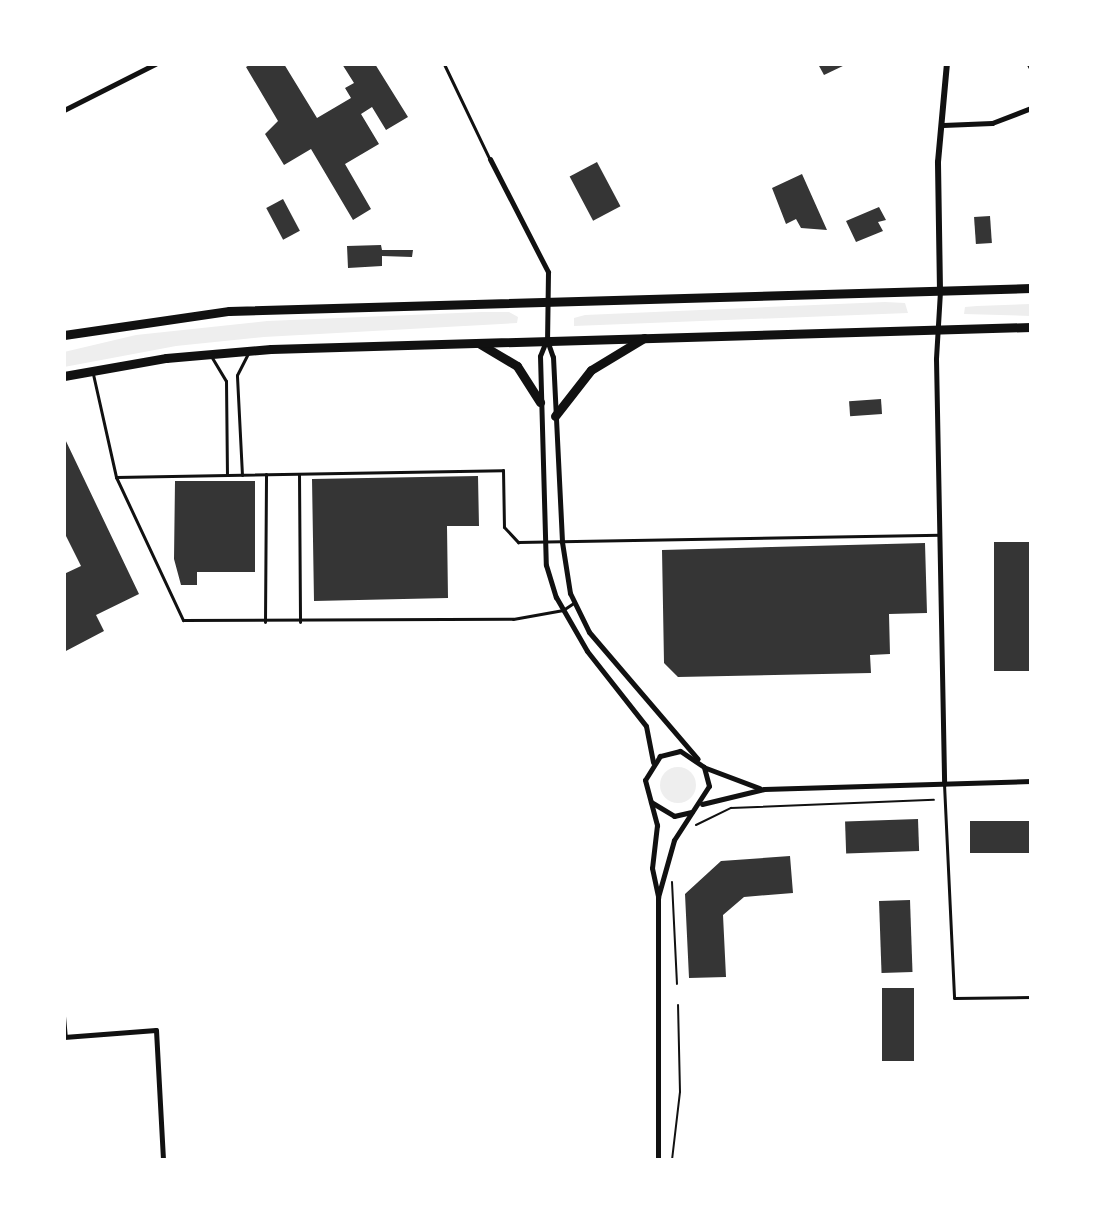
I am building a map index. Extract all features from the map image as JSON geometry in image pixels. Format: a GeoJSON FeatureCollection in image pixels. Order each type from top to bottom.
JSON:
{"type":"FeatureCollection","features":[{"type":"Feature","properties":{"kind":"highway"},"geometry":{"type":"LineString","coordinates":[[64,335],[229,311],[1031,288]]}},
{"type":"Feature","properties":{"kind":"highway"},"geometry":{"type":"LineString","coordinates":[[64,376],[209,353],[477,342],[1031,327]]}},
{"type":"Feature","properties":{"kind":"highway"},"geometry":{"type":"LineString","coordinates":[[555,416],[591,370],[645,338]]}},
{"type":"Feature","properties":{"kind":"highway"},"geometry":{"type":"LineString","coordinates":[[477,342],[517,366],[540,402]]}},
{"type":"Feature","properties":{"kind":"street"},"geometry":{"type":"LineString","coordinates":[[64,110],[155,64]]}},
{"type":"Feature","properties":{"kind":"street"},"geometry":{"type":"LineString","coordinates":[[944,784],[936,330],[940,291],[938,162],[947,64]]}},
{"type":"Feature","properties":{"kind":"street"},"geometry":{"type":"LineString","coordinates":[[943,125],[992,123],[1031,108]]}},
{"type":"Feature","properties":{"kind":"street"},"geometry":{"type":"LineString","coordinates":[[490,159],[546,266],[547,340],[553,357],[562,542],[575,602],[589,632],[704,767],[709,786],[701,804],[674,840],[658,897]]}},
{"type":"Feature","properties":{"kind":"street"},"geometry":{"type":"LineString","coordinates":[[547,340],[540,356],[540,402],[544,542],[548,574],[563,610],[587,651],[646,726],[653,762],[645,780],[657,825],[652,868],[658,897],[658,1160]]}},
{"type":"Feature","properties":{"kind":"street"},"geometry":{"type":"LineString","coordinates":[[653,762],[680,751],[698,759]]}},
{"type":"Feature","properties":{"kind":"street"},"geometry":{"type":"LineString","coordinates":[[704,767],[764,789]]}},
{"type":"Feature","properties":{"kind":"street"},"geometry":{"type":"LineString","coordinates":[[701,804],[764,789],[1031,781]]}},
{"type":"Feature","properties":{"kind":"street"},"geometry":{"type":"LineString","coordinates":[[648,799],[663,813],[693,811]]}},
{"type":"Feature","properties":{"kind":"street"},"geometry":{"type":"LineString","coordinates":[[65,1037],[156,1030],[163,1160]]}},
{"type":"Feature","properties":{"kind":"lane"},"geometry":{"type":"LineString","coordinates":[[444,64],[490,159]]}},
{"type":"Feature","properties":{"kind":"lane"},"geometry":{"type":"LineString","coordinates":[[242,475],[237,375],[249,351]]}},
{"type":"Feature","properties":{"kind":"lane"},"geometry":{"type":"LineString","coordinates":[[209,353],[226,381],[227,475]]}},
{"type":"Feature","properties":{"kind":"lane"},"geometry":{"type":"LineString","coordinates":[[92,370],[116,477],[183,620],[513,619],[563,610],[575,602]]}},
{"type":"Feature","properties":{"kind":"lane"},"geometry":{"type":"LineString","coordinates":[[116,477],[503,470],[508,533],[518,542],[940,535]]}},
{"type":"Feature","properties":{"kind":"lane"},"geometry":{"type":"LineString","coordinates":[[265,622],[266,474]]}},
{"type":"Feature","properties":{"kind":"lane"},"geometry":{"type":"LineString","coordinates":[[299,474],[300,622]]}},
{"type":"Feature","properties":{"kind":"lane"},"geometry":{"type":"LineString","coordinates":[[944,784],[954,998],[1031,997]]}},
{"type":"Feature","properties":{"kind":"lane"},"geometry":{"type":"LineString","coordinates":[[64,1016],[65,1037]]}},
{"type":"Feature","properties":{"kind":"path"},"geometry":{"type":"LineString","coordinates":[[694,827],[731,808],[934,800]]}},
{"type":"Feature","properties":{"kind":"path"},"geometry":{"type":"LineString","coordinates":[[674,870],[677,984]]}},
{"type":"Feature","properties":{"kind":"path"},"geometry":{"type":"LineString","coordinates":[[672,1160],[680,1092],[678,1005]]}},
{"type":"Feature","properties":{"kind":"shaded area"},"geometry":{"type":"Polygon","coordinates":[[[905,303],[908,313],[574,326],[574,318],[585,315],[905,303]]]}},
{"type":"Feature","properties":{"kind":"shaded area"},"geometry":{"type":"Polygon","coordinates":[[[1031,304],[1031,316],[964,314],[965,307],[1031,304]]]}},
{"type":"Feature","properties":{"kind":"shaded area"},"geometry":{"type":"Polygon","coordinates":[[[509,312],[518,317],[517,323],[264,337],[176,346],[64,367],[64,352],[136,335],[267,321],[509,312]]]}},
{"type":"Feature","properties":{"kind":"shaded area"},"geometry":{"type":"Polygon","coordinates":[[[678,767],[691,772],[696,785],[691,798],[678,803],[665,798],[660,785],[665,772],[678,767]]]}},
{"type":"Feature","properties":{"kind":"building"},"geometry":{"type":"Polygon","coordinates":[[[251,64],[284,64],[317,118],[351,98],[345,88],[354,83],[342,64],[375,64],[408,117],[386,130],[372,107],[361,114],[379,144],[345,164],[371,209],[353,220],[311,149],[284,165],[265,134],[278,121],[246,67],[251,64]]]}},
{"type":"Feature","properties":{"kind":"building"},"geometry":{"type":"Polygon","coordinates":[[[818,64],[847,64],[824,75],[818,64]]]}},
{"type":"Feature","properties":{"kind":"building"},"geometry":{"type":"Polygon","coordinates":[[[597,162],[620,206],[593,221],[570,177],[597,162]]]}},
{"type":"Feature","properties":{"kind":"building"},"geometry":{"type":"Polygon","coordinates":[[[802,174],[827,230],[801,228],[796,219],[786,224],[772,188],[802,174]]]}},
{"type":"Feature","properties":{"kind":"building"},"geometry":{"type":"Polygon","coordinates":[[[283,199],[300,231],[283,240],[266,208],[283,199]]]}},
{"type":"Feature","properties":{"kind":"building"},"geometry":{"type":"Polygon","coordinates":[[[879,207],[886,220],[878,222],[883,231],[856,242],[846,221],[879,207]]]}},
{"type":"Feature","properties":{"kind":"building"},"geometry":{"type":"Polygon","coordinates":[[[990,216],[992,243],[976,244],[974,217],[990,216]]]}},
{"type":"Feature","properties":{"kind":"building"},"geometry":{"type":"Polygon","coordinates":[[[381,245],[382,250],[413,250],[412,257],[382,256],[382,266],[348,268],[347,246],[381,245]]]}},
{"type":"Feature","properties":{"kind":"building"},"geometry":{"type":"Polygon","coordinates":[[[881,399],[882,414],[850,416],[849,401],[881,399]]]}},
{"type":"Feature","properties":{"kind":"building"},"geometry":{"type":"Polygon","coordinates":[[[64,437],[139,594],[96,615],[104,631],[64,652],[64,574],[81,566],[64,532],[64,437]]]}},
{"type":"Feature","properties":{"kind":"building"},"geometry":{"type":"Polygon","coordinates":[[[478,476],[479,526],[447,526],[448,598],[314,601],[312,479],[478,476]]]}},
{"type":"Feature","properties":{"kind":"building"},"geometry":{"type":"Polygon","coordinates":[[[175,481],[255,481],[255,572],[197,572],[197,585],[181,585],[174,559],[175,481]]]}},
{"type":"Feature","properties":{"kind":"building"},"geometry":{"type":"Polygon","coordinates":[[[994,542],[1031,542],[1031,671],[994,671],[994,542]]]}},
{"type":"Feature","properties":{"kind":"building"},"geometry":{"type":"Polygon","coordinates":[[[925,543],[927,613],[889,614],[890,654],[870,655],[871,673],[678,677],[664,663],[662,550],[925,543]]]}},
{"type":"Feature","properties":{"kind":"building"},"geometry":{"type":"Polygon","coordinates":[[[918,819],[919,851],[846,854],[845,822],[918,819]]]}},
{"type":"Feature","properties":{"kind":"building"},"geometry":{"type":"Polygon","coordinates":[[[970,821],[1031,821],[1031,853],[970,853],[970,821]]]}},
{"type":"Feature","properties":{"kind":"building"},"geometry":{"type":"Polygon","coordinates":[[[790,856],[793,893],[744,897],[723,915],[726,977],[689,978],[685,894],[721,861],[790,856]]]}},
{"type":"Feature","properties":{"kind":"building"},"geometry":{"type":"Polygon","coordinates":[[[910,900],[913,972],[882,973],[879,901],[910,900]]]}},
{"type":"Feature","properties":{"kind":"building"},"geometry":{"type":"Polygon","coordinates":[[[882,988],[914,988],[914,1061],[882,1061],[882,988]]]}}]}
